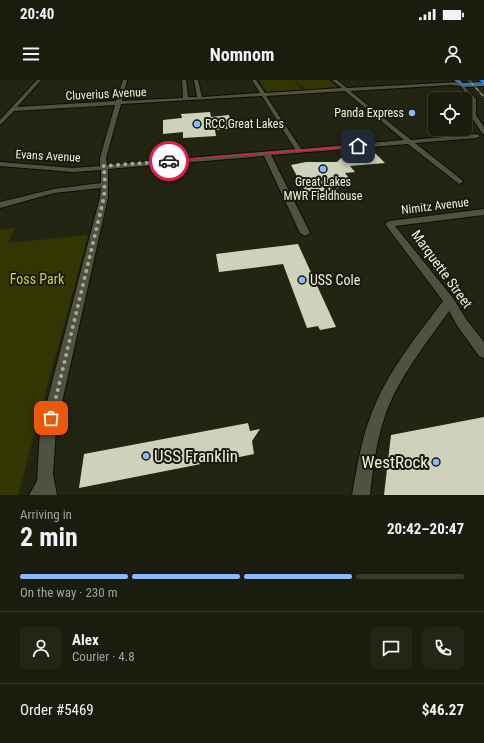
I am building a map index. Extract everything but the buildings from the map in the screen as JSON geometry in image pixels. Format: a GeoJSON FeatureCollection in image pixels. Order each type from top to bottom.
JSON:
{"type":"FeatureCollection","features":[{"type":"Feature","properties":{"kind":"main road"},"geometry":{"type":"LineString","coordinates":[[460,83],[484,82]]}},
{"type":"Feature","properties":{"kind":"street"},"geometry":{"type":"LineString","coordinates":[[0,123],[39,80]]}},
{"type":"Feature","properties":{"kind":"street"},"geometry":{"type":"LineString","coordinates":[[44,491],[48,429],[104,197],[102,158],[125,80]]}},
{"type":"Feature","properties":{"kind":"street"},"geometry":{"type":"LineString","coordinates":[[184,80],[186,99]]}},
{"type":"Feature","properties":{"kind":"street"},"geometry":{"type":"LineString","coordinates":[[196,80],[200,98]]}},
{"type":"Feature","properties":{"kind":"street"},"geometry":{"type":"LineString","coordinates":[[254,80],[299,151]]}},
{"type":"Feature","properties":{"kind":"street"},"geometry":{"type":"LineString","coordinates":[[334,80],[459,182]]}},
{"type":"Feature","properties":{"kind":"street"},"geometry":{"type":"LineString","coordinates":[[460,83],[473,99],[473,115],[481,134]]}},
{"type":"Feature","properties":{"kind":"street","name":"Cluverius Avenue"},"geometry":{"type":"LineString","coordinates":[[13,109],[460,83]]}},
{"type":"Feature","properties":{"kind":"street","name":"Evans Avenue"},"geometry":{"type":"LineString","coordinates":[[0,164],[73,170],[103,166],[410,142],[481,134]]}},
{"type":"Feature","properties":{"kind":"street"},"geometry":{"type":"LineString","coordinates":[[266,153],[305,233]]}},
{"type":"Feature","properties":{"kind":"street"},"geometry":{"type":"LineString","coordinates":[[0,205],[54,191],[104,185]]}},
{"type":"Feature","properties":{"kind":"street","name":"Nimitz Avenue"},"geometry":{"type":"LineString","coordinates":[[389,224],[484,212]]}},
{"type":"Feature","properties":{"kind":"street","name":"Marquette Street"},"geometry":{"type":"LineString","coordinates":[[389,224],[449,301],[462,323],[484,352]]}},
{"type":"Feature","properties":{"kind":"street"},"geometry":{"type":"LineString","coordinates":[[361,495],[366,463],[378,415],[394,381],[449,301]]}},
{"type":"Feature","properties":{"kind":"green space"},"geometry":{"type":"Polygon","coordinates":[[[259,80],[294,80],[303,90],[267,92],[259,80]]]}},
{"type":"Feature","properties":{"kind":"green space"},"geometry":{"type":"Polygon","coordinates":[[[296,80],[329,80],[338,88],[306,90],[296,80]]]}},
{"type":"Feature","properties":{"kind":"green space","name":"Foss Park"},"geometry":{"type":"Polygon","coordinates":[[[15,228],[8,243],[88,235],[18,495],[0,495],[0,230],[15,228]]]}},
{"type":"Feature","properties":{"kind":"railway"},"geometry":{"type":"LineString","coordinates":[[469,80],[484,97]]}},
{"type":"Feature","properties":{"kind":"way so far"},"geometry":{"type":"LineString","coordinates":[[51,418],[104,197],[105,176],[103,166],[169,161]]}},
{"type":"Feature","properties":{"kind":"place","name":"Panda Express"},"geometry":{"type":"Point","coordinates":[412,113]}},
{"type":"Feature","properties":{"kind":"place","name":"RCC Great Lakes"},"geometry":{"type":"Point","coordinates":[197,124]}},
{"type":"Feature","properties":{"kind":"place","name":"Great Lakes MWR Fieldhouse"},"geometry":{"type":"Point","coordinates":[323,169]}},
{"type":"Feature","properties":{"kind":"place","name":"USS Cole"},"geometry":{"type":"Point","coordinates":[302,280]}},
{"type":"Feature","properties":{"kind":"place","name":"USS Franklin"},"geometry":{"type":"Point","coordinates":[146,456]}},
{"type":"Feature","properties":{"kind":"place","name":"WestRock"},"geometry":{"type":"Point","coordinates":[436,462]}},
{"type":"Feature","properties":{"kind":"route"},"geometry":{"type":"LineString","coordinates":[[169,161],[358,146]]}}]}
